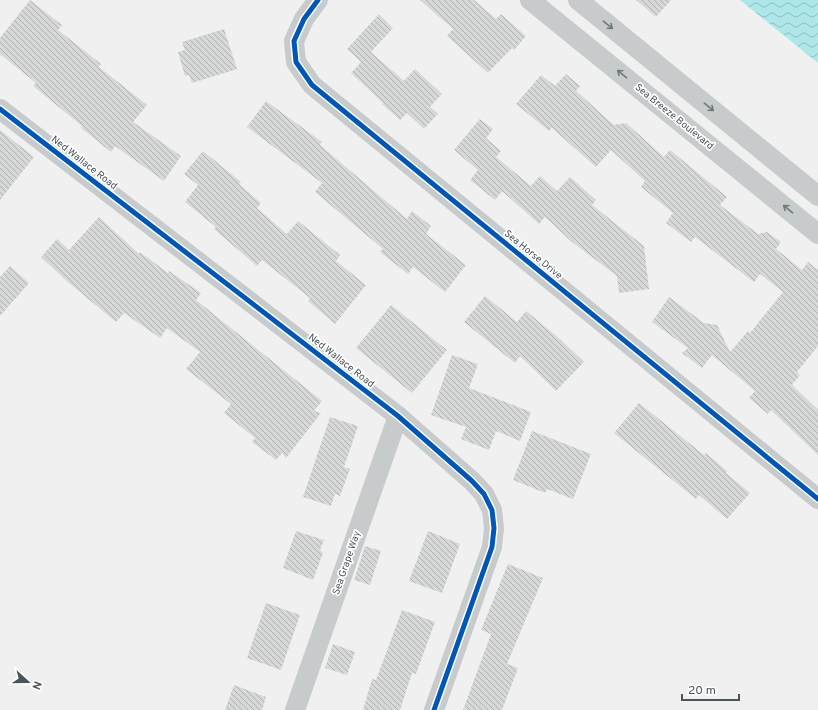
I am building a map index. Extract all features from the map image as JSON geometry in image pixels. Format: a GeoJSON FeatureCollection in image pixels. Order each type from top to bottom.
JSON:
{"type":"FeatureCollection","features":[{"type":"Feature","properties":{"kind":"street","name":"Sea Horse Drive"},"geometry":{"type":"LineString","coordinates":[[318,0],[304,19],[294,41],[296,62],[312,85],[818,499]]}},
{"type":"Feature","properties":{"kind":"street","name":"Sea Breeze Boulevard"},"geometry":{"type":"LineString","coordinates":[[530,0],[818,234]]}},
{"type":"Feature","properties":{"kind":"street"},"geometry":{"type":"LineString","coordinates":[[578,0],[818,196]]}},
{"type":"Feature","properties":{"kind":"street","name":"Ned Wallace Road"},"geometry":{"type":"LineString","coordinates":[[0,109],[398,416],[472,481],[484,494],[492,510],[494,528],[492,547],[434,710]]}},
{"type":"Feature","properties":{"kind":"street","name":"Sea Grape Way"},"geometry":{"type":"LineString","coordinates":[[295,710],[398,416]]}},
{"type":"Feature","properties":{"kind":"water"},"geometry":{"type":"Polygon","coordinates":[[[740,0],[818,0],[818,63],[740,0]]]}},
{"type":"Feature","properties":{"kind":"building"},"geometry":{"type":"Polygon","coordinates":[[[30,0],[62,25],[58,30],[101,64],[99,67],[147,105],[133,122],[181,156],[164,181],[115,146],[111,152],[33,86],[36,83],[0,54],[0,38],[30,0]]]}},
{"type":"Feature","properties":{"kind":"building"},"geometry":{"type":"Polygon","coordinates":[[[420,0],[474,0],[496,19],[501,14],[526,36],[514,50],[512,48],[488,73],[447,36],[453,29],[420,0]]]}},
{"type":"Feature","properties":{"kind":"building"},"geometry":{"type":"Polygon","coordinates":[[[636,0],[671,0],[656,17],[636,0]]]}},
{"type":"Feature","properties":{"kind":"building"},"geometry":{"type":"Polygon","coordinates":[[[379,14],[393,28],[371,52],[404,81],[415,69],[442,94],[430,107],[438,114],[424,129],[407,113],[400,120],[351,73],[361,62],[347,49],[379,14]]]}},
{"type":"Feature","properties":{"kind":"building"},"geometry":{"type":"Polygon","coordinates":[[[224,29],[237,69],[192,83],[189,75],[185,76],[178,52],[185,50],[182,42],[224,29]]]}},
{"type":"Feature","properties":{"kind":"building"},"geometry":{"type":"Polygon","coordinates":[[[566,74],[580,86],[576,91],[614,125],[626,123],[664,157],[670,150],[727,197],[720,205],[758,234],[767,232],[781,242],[776,249],[802,270],[808,262],[818,270],[818,346],[797,372],[800,375],[792,385],[818,410],[818,455],[771,410],[768,414],[749,398],[755,391],[712,355],[702,368],[682,353],[688,348],[652,322],[669,297],[704,323],[717,325],[730,352],[748,331],[750,333],[783,292],[760,274],[754,282],[695,237],[691,242],[666,223],[673,213],[641,187],[645,181],[611,150],[596,167],[552,128],[549,131],[516,104],[541,75],[555,86],[566,74]]]}},
{"type":"Feature","properties":{"kind":"building"},"geometry":{"type":"Polygon","coordinates":[[[266,101],[322,142],[320,145],[407,219],[412,211],[431,226],[426,234],[466,265],[445,292],[413,267],[408,274],[380,252],[383,249],[315,192],[322,183],[247,127],[266,101]]]}},
{"type":"Feature","properties":{"kind":"building"},"geometry":{"type":"Polygon","coordinates":[[[480,119],[493,129],[486,138],[501,151],[496,157],[531,186],[540,176],[557,191],[570,177],[596,200],[592,205],[644,246],[649,289],[619,293],[617,276],[572,242],[545,217],[539,224],[502,191],[495,200],[470,180],[478,170],[454,150],[480,119]]]}},
{"type":"Feature","properties":{"kind":"building"},"geometry":{"type":"Polygon","coordinates":[[[0,130],[34,157],[0,200],[0,130]]]}},
{"type":"Feature","properties":{"kind":"building"},"geometry":{"type":"Polygon","coordinates":[[[203,151],[241,182],[239,184],[261,203],[257,208],[287,234],[298,221],[340,255],[336,261],[366,285],[335,324],[308,301],[310,298],[262,260],[257,266],[214,229],[216,227],[185,202],[198,185],[184,174],[203,151]]]}},
{"type":"Feature","properties":{"kind":"building"},"geometry":{"type":"Polygon","coordinates":[[[99,217],[139,254],[140,252],[168,273],[169,271],[201,293],[196,300],[322,401],[314,411],[321,413],[286,458],[282,453],[276,460],[252,442],[255,438],[224,413],[231,404],[186,369],[200,352],[167,328],[160,338],[124,313],[116,322],[69,283],[41,257],[57,239],[69,250],[99,217]]]}},
{"type":"Feature","properties":{"kind":"building"},"geometry":{"type":"Polygon","coordinates":[[[10,266],[29,283],[0,316],[0,277],[10,266]]]}},
{"type":"Feature","properties":{"kind":"building"},"geometry":{"type":"Polygon","coordinates":[[[485,296],[517,322],[526,311],[560,339],[584,362],[556,391],[520,356],[515,363],[464,322],[485,296]]]}},
{"type":"Feature","properties":{"kind":"building"},"geometry":{"type":"Polygon","coordinates":[[[391,305],[447,350],[412,393],[356,348],[391,305]]]}},
{"type":"Feature","properties":{"kind":"building"},"geometry":{"type":"Polygon","coordinates":[[[452,355],[478,364],[469,388],[531,412],[520,441],[496,431],[489,450],[461,439],[466,427],[431,415],[452,355]]]}},
{"type":"Feature","properties":{"kind":"building"},"geometry":{"type":"Polygon","coordinates":[[[639,403],[704,455],[706,453],[727,471],[726,473],[750,493],[727,519],[699,495],[696,499],[614,433],[639,403]]]}},
{"type":"Feature","properties":{"kind":"building"},"geometry":{"type":"Polygon","coordinates":[[[330,417],[358,426],[344,467],[350,469],[340,496],[335,494],[331,506],[303,497],[330,417]]]}},
{"type":"Feature","properties":{"kind":"building"},"geometry":{"type":"Polygon","coordinates":[[[532,431],[591,454],[573,499],[547,489],[545,493],[513,480],[532,431]]]}},
{"type":"Feature","properties":{"kind":"building"},"geometry":{"type":"Polygon","coordinates":[[[296,531],[324,540],[320,550],[323,553],[313,580],[283,568],[296,531]]]}},
{"type":"Feature","properties":{"kind":"building"},"geometry":{"type":"Polygon","coordinates":[[[428,531],[460,544],[442,593],[409,581],[428,531]]]}},
{"type":"Feature","properties":{"kind":"building"},"geometry":{"type":"Polygon","coordinates":[[[365,546],[381,551],[370,585],[354,580],[365,546]]]}},
{"type":"Feature","properties":{"kind":"building"},"geometry":{"type":"Polygon","coordinates":[[[508,564],[543,578],[507,664],[518,668],[502,710],[463,710],[491,634],[481,630],[508,564]]]}},
{"type":"Feature","properties":{"kind":"building"},"geometry":{"type":"Polygon","coordinates":[[[266,603],[300,615],[281,670],[247,658],[266,603]]]}},
{"type":"Feature","properties":{"kind":"building"},"geometry":{"type":"Polygon","coordinates":[[[402,610],[435,622],[416,674],[412,673],[400,710],[363,710],[372,679],[376,680],[402,610]]]}},
{"type":"Feature","properties":{"kind":"building"},"geometry":{"type":"Polygon","coordinates":[[[333,644],[355,652],[347,675],[325,668],[333,644]]]}},
{"type":"Feature","properties":{"kind":"building"},"geometry":{"type":"Polygon","coordinates":[[[234,685],[266,697],[262,710],[225,710],[234,685]]]}},
{"type":"Feature","properties":{"kind":"cycle path"},"geometry":{"type":"LineString","coordinates":[[318,0],[304,19],[294,41],[296,62],[312,85],[818,499]]}},
{"type":"Feature","properties":{"kind":"cycle path"},"geometry":{"type":"LineString","coordinates":[[0,109],[398,416],[472,481],[484,494],[492,510],[494,528],[492,547],[434,710]]}}]}
